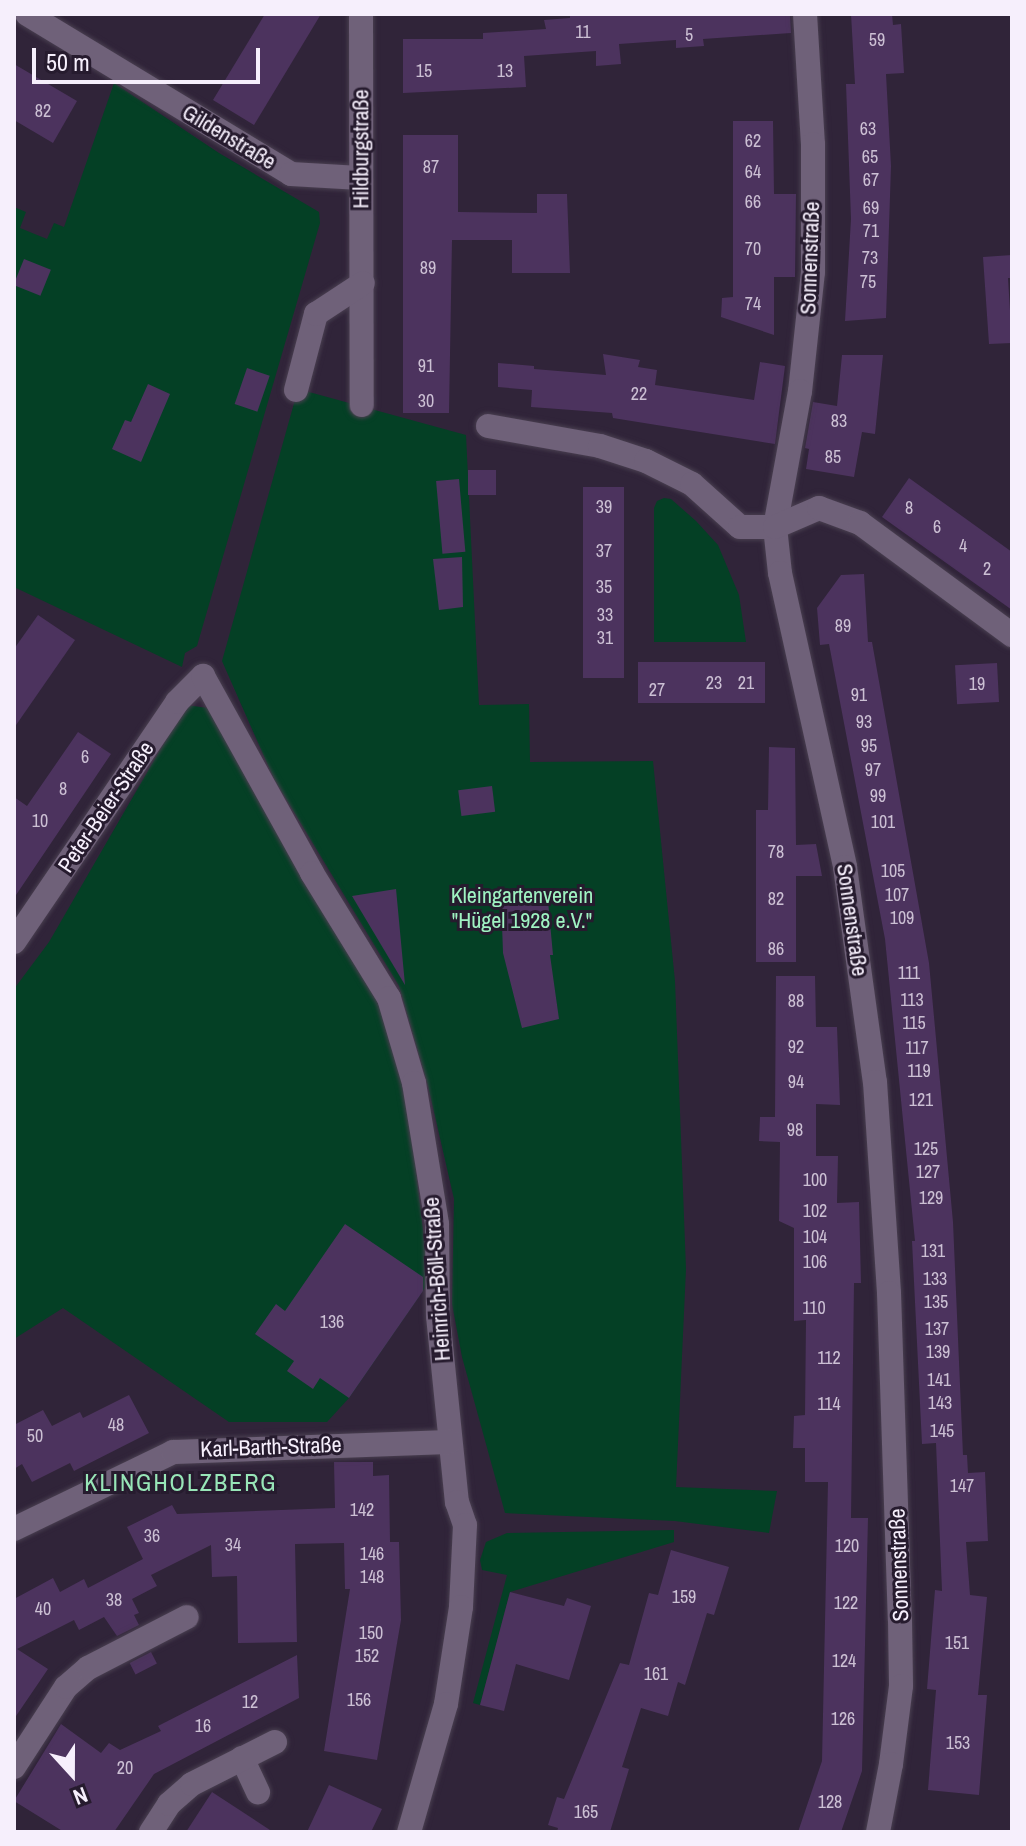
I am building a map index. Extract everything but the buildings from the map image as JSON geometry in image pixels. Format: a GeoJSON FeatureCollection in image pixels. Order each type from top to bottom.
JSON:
{"type":"FeatureCollection","features":[{"type":"Feature","properties":{"kind":"street","name":"Gildenstraße"},"geometry":{"type":"LineString","coordinates":[[27,14],[291,174],[360,178]]}},
{"type":"Feature","properties":{"kind":"street","name":"Hildburgstraße"},"geometry":{"type":"LineString","coordinates":[[361,14],[362,405]]}},
{"type":"Feature","properties":{"kind":"street","name":"Sonnenstraße"},"geometry":{"type":"LineString","coordinates":[[805,14],[813,144],[813,272],[800,391],[775,527],[780,573],[845,867],[875,1082],[889,1293],[901,1686],[878,1832]]}},
{"type":"Feature","properties":{"kind":"street"},"geometry":{"type":"LineString","coordinates":[[296,390],[316,314],[363,283]]}},
{"type":"Feature","properties":{"kind":"street"},"geometry":{"type":"LineString","coordinates":[[488,426],[600,446],[646,461],[692,484],[740,527],[775,527],[819,508],[860,523],[1012,635]]}},
{"type":"Feature","properties":{"kind":"street","name":"Peter-Beier-Straße"},"geometry":{"type":"LineString","coordinates":[[14,942],[177,702],[203,676]]}},
{"type":"Feature","properties":{"kind":"street","name":"Heinrich-Böll-Straße"},"geometry":{"type":"LineString","coordinates":[[203,676],[312,873],[389,998],[414,1083],[437,1224],[438,1316],[457,1502],[465,1525],[461,1607],[446,1704],[409,1832]]}},
{"type":"Feature","properties":{"kind":"street","name":"Karl-Barth-Straße"},"geometry":{"type":"LineString","coordinates":[[14,1529],[173,1452],[450,1442]]}},
{"type":"Feature","properties":{"kind":"street"},"geometry":{"type":"LineString","coordinates":[[14,1767],[66,1687],[77,1677],[88,1668],[187,1617]]}},
{"type":"Feature","properties":{"kind":"street"},"geometry":{"type":"LineString","coordinates":[[151,1832],[169,1804],[192,1784],[275,1742]]}},
{"type":"Feature","properties":{"kind":"street"},"geometry":{"type":"LineString","coordinates":[[242,1758],[258,1792]]}},
{"type":"Feature","properties":{"kind":"green space"},"geometry":{"type":"Polygon","coordinates":[[[114,83],[219,153],[319,212],[320,223],[197,646],[185,653],[182,667],[14,587],[14,207],[26,212],[20,228],[47,239],[54,223],[64,227],[114,83]]]}},
{"type":"Feature","properties":{"kind":"green space","name":"Kleingartenverein \"Hügel 1928 e.V.\""},"geometry":{"type":"Polygon","coordinates":[[[298,389],[466,435],[479,705],[529,704],[530,762],[653,761],[675,981],[686,1269],[676,1487],[777,1491],[769,1533],[675,1521],[505,1513],[462,1357],[452,1304],[454,1199],[428,1086],[399,986],[274,779],[222,661],[298,389]]]}},
{"type":"Feature","properties":{"kind":"green space"},"geometry":{"type":"Polygon","coordinates":[[[671,499],[718,545],[739,595],[746,642],[654,642],[654,508],[657,501],[671,499]]]}},
{"type":"Feature","properties":{"kind":"green space"},"geometry":{"type":"Polygon","coordinates":[[[186,705],[208,708],[374,991],[395,1045],[409,1108],[429,1282],[349,1398],[327,1422],[229,1422],[63,1308],[14,1339],[14,989],[49,942],[186,705]]]}},
{"type":"Feature","properties":{"kind":"green space"},"geometry":{"type":"Polygon","coordinates":[[[674,1530],[674,1542],[510,1592],[480,1705],[473,1703],[507,1575],[482,1570],[480,1560],[486,1542],[507,1533],[674,1530]]]}},
{"type":"Feature","properties":{"kind":"district","name":"KLINGHOLZBERG"},"geometry":{"type":"Point","coordinates":[181,1483]}}]}
